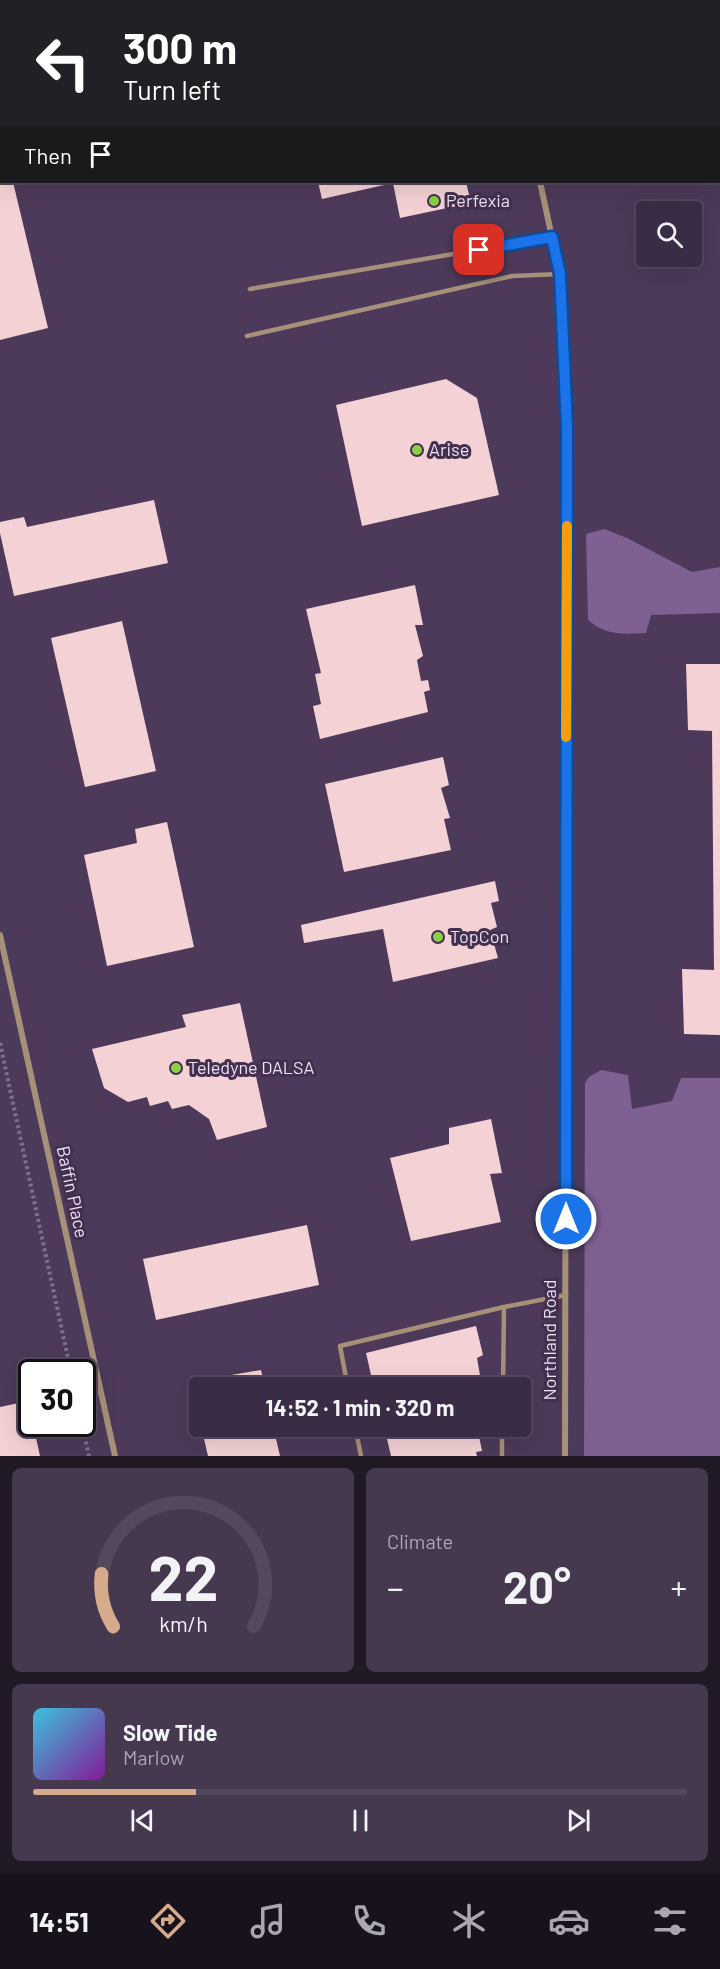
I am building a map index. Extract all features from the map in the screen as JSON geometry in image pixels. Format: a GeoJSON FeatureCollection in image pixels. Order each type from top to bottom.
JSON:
{"type":"FeatureCollection","features":[{"type":"Feature","properties":{"kind":"street","name":"Northland Road"},"geometry":{"type":"LineString","coordinates":[[540,183],[560,274],[567,428],[565,1456]]}},
{"type":"Feature","properties":{"kind":"street","name":"Baffin Place"},"geometry":{"type":"LineString","coordinates":[[0,935],[115,1456]]}},
{"type":"Feature","properties":{"kind":"lane"},"geometry":{"type":"LineString","coordinates":[[250,289],[552,237]]}},
{"type":"Feature","properties":{"kind":"lane"},"geometry":{"type":"LineString","coordinates":[[248,336],[512,276],[560,274]]}},
{"type":"Feature","properties":{"kind":"lane"},"geometry":{"type":"LineString","coordinates":[[346,1377],[340,1346],[504,1307],[566,1295]]}},
{"type":"Feature","properties":{"kind":"lane"},"geometry":{"type":"LineString","coordinates":[[503,1377],[504,1307]]}},
{"type":"Feature","properties":{"kind":"lane"},"geometry":{"type":"LineString","coordinates":[[357,1437],[361,1456]]}},
{"type":"Feature","properties":{"kind":"lane"},"geometry":{"type":"LineString","coordinates":[[502,1437],[502,1456]]}},
{"type":"Feature","properties":{"kind":"path"},"geometry":{"type":"LineString","coordinates":[[0,1042],[68,1359]]}},
{"type":"Feature","properties":{"kind":"path"},"geometry":{"type":"LineString","coordinates":[[85,1437],[89,1456]]}},
{"type":"Feature","properties":{"kind":"shaded area"},"geometry":{"type":"Polygon","coordinates":[[[604,529],[627,538],[692,572],[720,567],[720,613],[651,615],[646,633],[630,634],[601,629],[588,620],[586,534],[604,529]]]}},
{"type":"Feature","properties":{"kind":"shaded area"},"geometry":{"type":"Polygon","coordinates":[[[601,1070],[628,1075],[632,1109],[672,1101],[681,1078],[720,1078],[720,1456],[584,1456],[585,1083],[589,1077],[601,1070]]]}},
{"type":"Feature","properties":{"kind":"building"},"geometry":{"type":"Polygon","coordinates":[[[0,183],[13,183],[48,328],[0,340],[0,183]]]}},
{"type":"Feature","properties":{"kind":"building","name":"Perfexia"},"geometry":{"type":"Polygon","coordinates":[[[318,183],[393,183],[322,199],[318,183]]]}},
{"type":"Feature","properties":{"kind":"building","name":"Perfexia"},"geometry":{"type":"Polygon","coordinates":[[[393,183],[466,183],[471,203],[400,218],[393,183]]]}},
{"type":"Feature","properties":{"kind":"building","name":"Arise"},"geometry":{"type":"Polygon","coordinates":[[[446,379],[477,398],[499,495],[362,526],[336,405],[446,379]]]}},
{"type":"Feature","properties":{"kind":"building"},"geometry":{"type":"Polygon","coordinates":[[[154,500],[168,563],[14,596],[0,533],[0,522],[24,517],[27,527],[154,500]]]}},
{"type":"Feature","properties":{"kind":"building"},"geometry":{"type":"Polygon","coordinates":[[[415,585],[423,625],[415,625],[423,656],[417,660],[421,681],[428,680],[430,690],[424,692],[428,712],[320,739],[313,706],[321,704],[315,674],[321,673],[306,609],[415,585]]]}},
{"type":"Feature","properties":{"kind":"building"},"geometry":{"type":"Polygon","coordinates":[[[122,621],[156,771],[85,787],[51,638],[122,621]]]}},
{"type":"Feature","properties":{"kind":"building"},"geometry":{"type":"Polygon","coordinates":[[[686,664],[720,664],[720,1035],[684,1034],[682,969],[714,970],[712,731],[688,730],[686,664]]]}},
{"type":"Feature","properties":{"kind":"building"},"geometry":{"type":"Polygon","coordinates":[[[443,757],[449,785],[441,788],[450,818],[444,819],[451,850],[344,872],[325,784],[443,757]]]}},
{"type":"Feature","properties":{"kind":"building"},"geometry":{"type":"Polygon","coordinates":[[[167,822],[194,947],[107,966],[84,855],[137,843],[135,829],[167,822]]]}},
{"type":"Feature","properties":{"kind":"building","name":"TopCon"},"geometry":{"type":"Polygon","coordinates":[[[495,881],[499,901],[491,903],[497,927],[490,930],[498,958],[393,982],[383,929],[304,943],[301,925],[495,881]]]}},
{"type":"Feature","properties":{"kind":"building","name":"Teledyne DALSA"},"geometry":{"type":"Polygon","coordinates":[[[240,1003],[267,1127],[217,1140],[209,1119],[189,1105],[172,1109],[168,1101],[150,1106],[147,1097],[128,1102],[104,1088],[92,1049],[186,1027],[182,1015],[240,1003]]]}},
{"type":"Feature","properties":{"kind":"building"},"geometry":{"type":"Polygon","coordinates":[[[491,1119],[502,1173],[490,1174],[501,1222],[411,1241],[390,1158],[449,1144],[449,1128],[491,1119]]]}},
{"type":"Feature","properties":{"kind":"building"},"geometry":{"type":"Polygon","coordinates":[[[307,1225],[319,1285],[156,1320],[143,1259],[307,1225]]]}},
{"type":"Feature","properties":{"kind":"building"},"geometry":{"type":"Polygon","coordinates":[[[476,1326],[483,1355],[477,1358],[480,1377],[371,1377],[366,1353],[476,1326]]]}},
{"type":"Feature","properties":{"kind":"building"},"geometry":{"type":"Polygon","coordinates":[[[261,1370],[263,1377],[220,1377],[261,1370]]]}},
{"type":"Feature","properties":{"kind":"building"},"geometry":{"type":"Polygon","coordinates":[[[18,1403],[18,1437],[36,1437],[40,1456],[0,1456],[0,1407],[18,1403]]]}},
{"type":"Feature","properties":{"kind":"building"},"geometry":{"type":"Polygon","coordinates":[[[204,1437],[276,1437],[280,1456],[208,1456],[204,1437]]]}},
{"type":"Feature","properties":{"kind":"building"},"geometry":{"type":"Polygon","coordinates":[[[387,1437],[479,1437],[482,1451],[476,1452],[477,1456],[391,1456],[387,1437]]]}},
{"type":"Feature","properties":{"kind":"slow traffic"},"geometry":{"type":"LineString","coordinates":[[566,737],[567,526]]}},
{"type":"Feature","properties":{"kind":"place","name":"Perfexia"},"geometry":{"type":"Point","coordinates":[434,201]}},
{"type":"Feature","properties":{"kind":"place","name":"Arise"},"geometry":{"type":"Point","coordinates":[417,450]}},
{"type":"Feature","properties":{"kind":"place","name":"TopCon"},"geometry":{"type":"Point","coordinates":[438,937]}},
{"type":"Feature","properties":{"kind":"place","name":"Teledyne DALSA"},"geometry":{"type":"Point","coordinates":[176,1068]}},
{"type":"Feature","properties":{"kind":"route"},"geometry":{"type":"LineString","coordinates":[[479,250],[552,237],[560,274],[567,428],[566,1219]]}}]}
